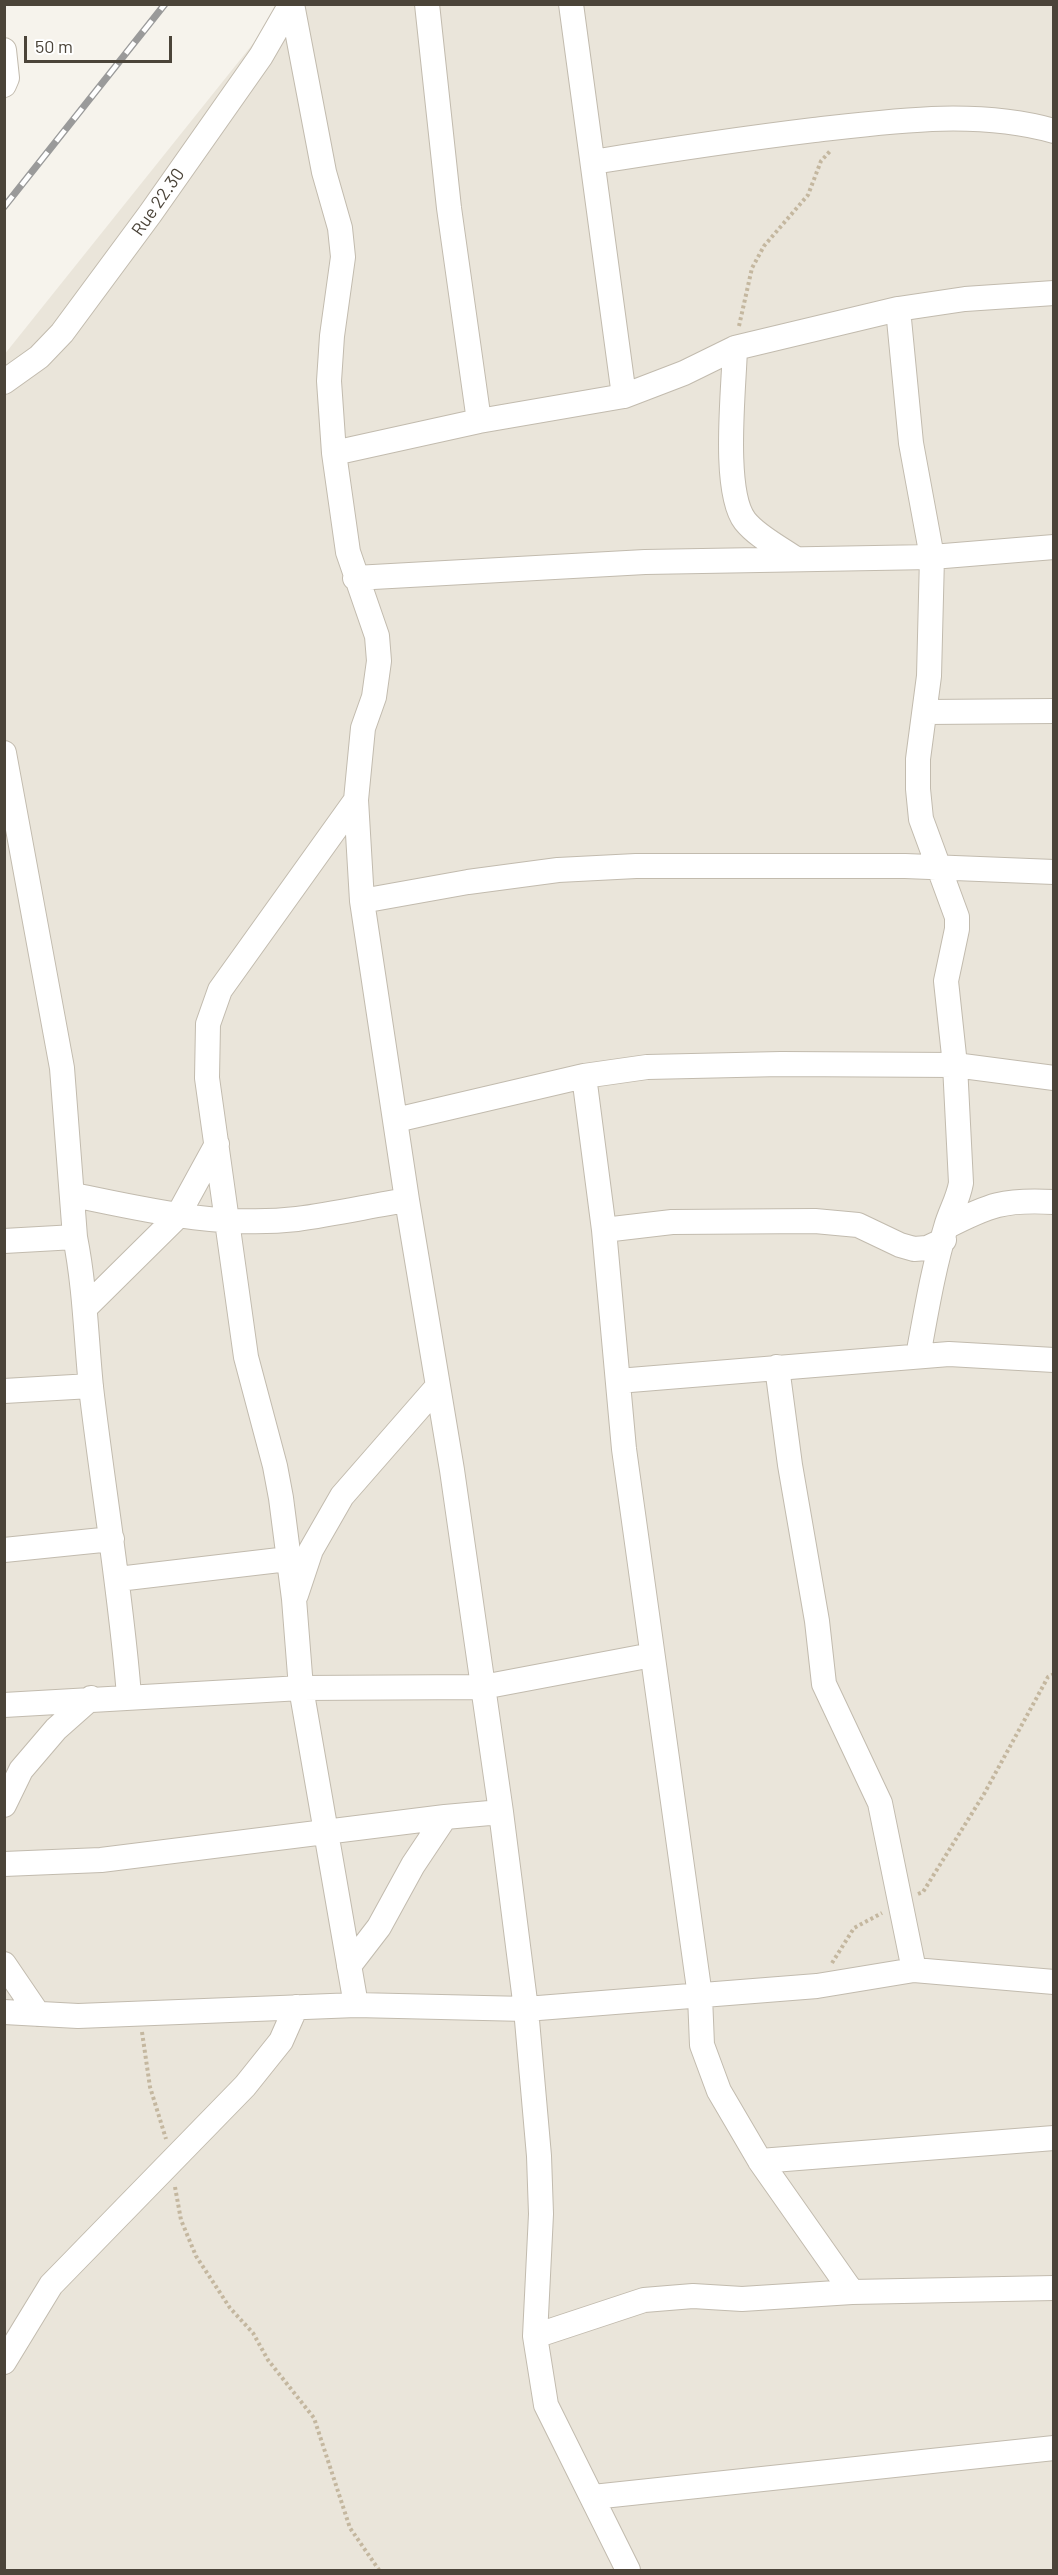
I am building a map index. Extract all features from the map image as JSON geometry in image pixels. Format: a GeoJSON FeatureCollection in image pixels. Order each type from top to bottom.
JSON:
{"type":"FeatureCollection","features":[{"type":"Feature","properties":{"kind":"street","name":"Rue 22.30"},"geometry":{"type":"LineString","coordinates":[[4,382],[39,357],[62,333],[150,214],[261,56],[292,4]]}},
{"type":"Feature","properties":{"kind":"street"},"geometry":{"type":"LineString","coordinates":[[292,4],[324,172],[340,228],[343,257],[332,336],[329,381],[334,453],[348,552],[355,578],[377,636],[379,661],[374,697],[363,728],[357,800],[362,901],[483,1687],[526,2009],[539,2156],[541,2214],[535,2336],[546,2405],[568,2452],[594,2497],[628,2571]]}},
{"type":"Feature","properties":{"kind":"street"},"geometry":{"type":"LineString","coordinates":[[427,4],[449,208],[479,421]]}},
{"type":"Feature","properties":{"kind":"street"},"geometry":{"type":"LineString","coordinates":[[571,4],[624,396]]}},
{"type":"Feature","properties":{"kind":"street"},"geometry":{"type":"LineString","coordinates":[[4,50],[7,78],[4,86]]}},
{"type":"Feature","properties":{"kind":"street"},"geometry":{"type":"LineString","coordinates":[[593,162],[720,142],[854,126],[963,119],[1020,123],[1053,131]]}},
{"type":"Feature","properties":{"kind":"street"},"geometry":{"type":"LineString","coordinates":[[334,453],[479,421],[624,396],[684,373],[735,348],[898,309],[965,299],[1053,293]]}},
{"type":"Feature","properties":{"kind":"street"},"geometry":{"type":"LineString","coordinates":[[898,309],[911,443],[932,557],[929,676],[918,759],[918,789],[921,819],[957,917],[957,930],[946,981],[955,1065],[962,1176],[958,1198],[945,1234],[929,1296],[918,1356]]}},
{"type":"Feature","properties":{"kind":"street"},"geometry":{"type":"LineString","coordinates":[[735,348],[732,483],[738,507],[745,520],[758,533],[793,557]]}},
{"type":"Feature","properties":{"kind":"street"},"geometry":{"type":"LineString","coordinates":[[355,578],[612,563],[793,557],[932,557],[1053,547]]}},
{"type":"Feature","properties":{"kind":"street"},"geometry":{"type":"LineString","coordinates":[[926,712],[1053,711]]}},
{"type":"Feature","properties":{"kind":"street"},"geometry":{"type":"LineString","coordinates":[[4,753],[62,1068],[74,1195],[75,1237],[85,1308],[91,1386],[118,1579],[129,1696]]}},
{"type":"Feature","properties":{"kind":"street"},"geometry":{"type":"LineString","coordinates":[[356,2005],[302,1688],[294,1599],[275,1466],[246,1357],[207,1078],[208,1024],[220,990],[357,800]]}},
{"type":"Feature","properties":{"kind":"street"},"geometry":{"type":"LineString","coordinates":[[362,901],[468,882],[558,870],[636,866],[905,866],[1053,872]]}},
{"type":"Feature","properties":{"kind":"street"},"geometry":{"type":"LineString","coordinates":[[396,1120],[584,1076],[647,1067],[781,1064],[955,1065],[1053,1078]]}},
{"type":"Feature","properties":{"kind":"street"},"geometry":{"type":"LineString","coordinates":[[584,1076],[604,1230],[624,1449],[700,1996],[702,2045],[716,2082],[760,2161],[852,2292]]}},
{"type":"Feature","properties":{"kind":"street"},"geometry":{"type":"LineString","coordinates":[[85,1308],[177,1216],[217,1144]]}},
{"type":"Feature","properties":{"kind":"street"},"geometry":{"type":"LineString","coordinates":[[74,1195],[177,1216],[228,1219],[297,1219],[407,1200]]}},
{"type":"Feature","properties":{"kind":"street"},"geometry":{"type":"LineString","coordinates":[[604,1230],[672,1222],[815,1221],[858,1225],[900,1245],[914,1249],[927,1248],[977,1211],[1004,1202],[1053,1202]]}},
{"type":"Feature","properties":{"kind":"street"},"geometry":{"type":"LineString","coordinates":[[4,1241],[75,1237]]}},
{"type":"Feature","properties":{"kind":"street"},"geometry":{"type":"LineString","coordinates":[[618,1381],[949,1354],[1053,1360]]}},
{"type":"Feature","properties":{"kind":"street"},"geometry":{"type":"LineString","coordinates":[[777,1367],[790,1465],[817,1621],[824,1684],[880,1803],[914,1970]]}},
{"type":"Feature","properties":{"kind":"street"},"geometry":{"type":"LineString","coordinates":[[4,1391],[91,1386]]}},
{"type":"Feature","properties":{"kind":"street"},"geometry":{"type":"LineString","coordinates":[[294,1599],[311,1550],[342,1496],[438,1386]]}},
{"type":"Feature","properties":{"kind":"street"},"geometry":{"type":"LineString","coordinates":[[4,1550],[112,1539]]}},
{"type":"Feature","properties":{"kind":"street"},"geometry":{"type":"LineString","coordinates":[[118,1579],[288,1559]]}},
{"type":"Feature","properties":{"kind":"street"},"geometry":{"type":"LineString","coordinates":[[4,1704],[302,1688],[483,1687],[652,1655]]}},
{"type":"Feature","properties":{"kind":"street"},"geometry":{"type":"LineString","coordinates":[[4,1805],[21,1770],[56,1729],[91,1698]]}},
{"type":"Feature","properties":{"kind":"street"},"geometry":{"type":"LineString","coordinates":[[4,1864],[101,1860],[501,1812]]}},
{"type":"Feature","properties":{"kind":"street"},"geometry":{"type":"LineString","coordinates":[[349,1966],[380,1928],[413,1865],[445,1817]]}},
{"type":"Feature","properties":{"kind":"street"},"geometry":{"type":"LineString","coordinates":[[4,1964],[38,2014]]}},
{"type":"Feature","properties":{"kind":"street"},"geometry":{"type":"LineString","coordinates":[[4,2012],[78,2016],[356,2005],[526,2009],[817,1986],[914,1970],[1053,1982]]}},
{"type":"Feature","properties":{"kind":"street"},"geometry":{"type":"LineString","coordinates":[[4,2362],[51,2285],[245,2086],[280,2041],[296,2007]]}},
{"type":"Feature","properties":{"kind":"street"},"geometry":{"type":"LineString","coordinates":[[760,2161],[1053,2138]]}},
{"type":"Feature","properties":{"kind":"street"},"geometry":{"type":"LineString","coordinates":[[535,2336],[644,2300],[693,2296],[742,2299],[852,2292],[1053,2288]]}},
{"type":"Feature","properties":{"kind":"street"},"geometry":{"type":"LineString","coordinates":[[594,2497],[1053,2448]]}},
{"type":"Feature","properties":{"kind":"path"},"geometry":{"type":"LineString","coordinates":[[735,348],[752,268],[764,246],[808,195],[821,160],[854,126]]}},
{"type":"Feature","properties":{"kind":"path"},"geometry":{"type":"LineString","coordinates":[[817,1986],[854,1928],[923,1892],[984,1794],[1048,1677],[1053,1674]]}},
{"type":"Feature","properties":{"kind":"path"},"geometry":{"type":"LineString","coordinates":[[140,2014],[150,2087],[172,2159],[181,2220],[196,2256],[230,2308],[253,2333],[268,2360],[314,2418],[350,2528],[379,2571]]}},
{"type":"Feature","properties":{"kind":"shaded area"},"geometry":{"type":"Polygon","coordinates":[[[284,5],[1053,5],[1053,2570],[5,2570],[4,355],[284,5]]]}},
{"type":"Feature","properties":{"kind":"railway"},"geometry":{"type":"LineString","coordinates":[[4,207],[165,4]]}}]}
